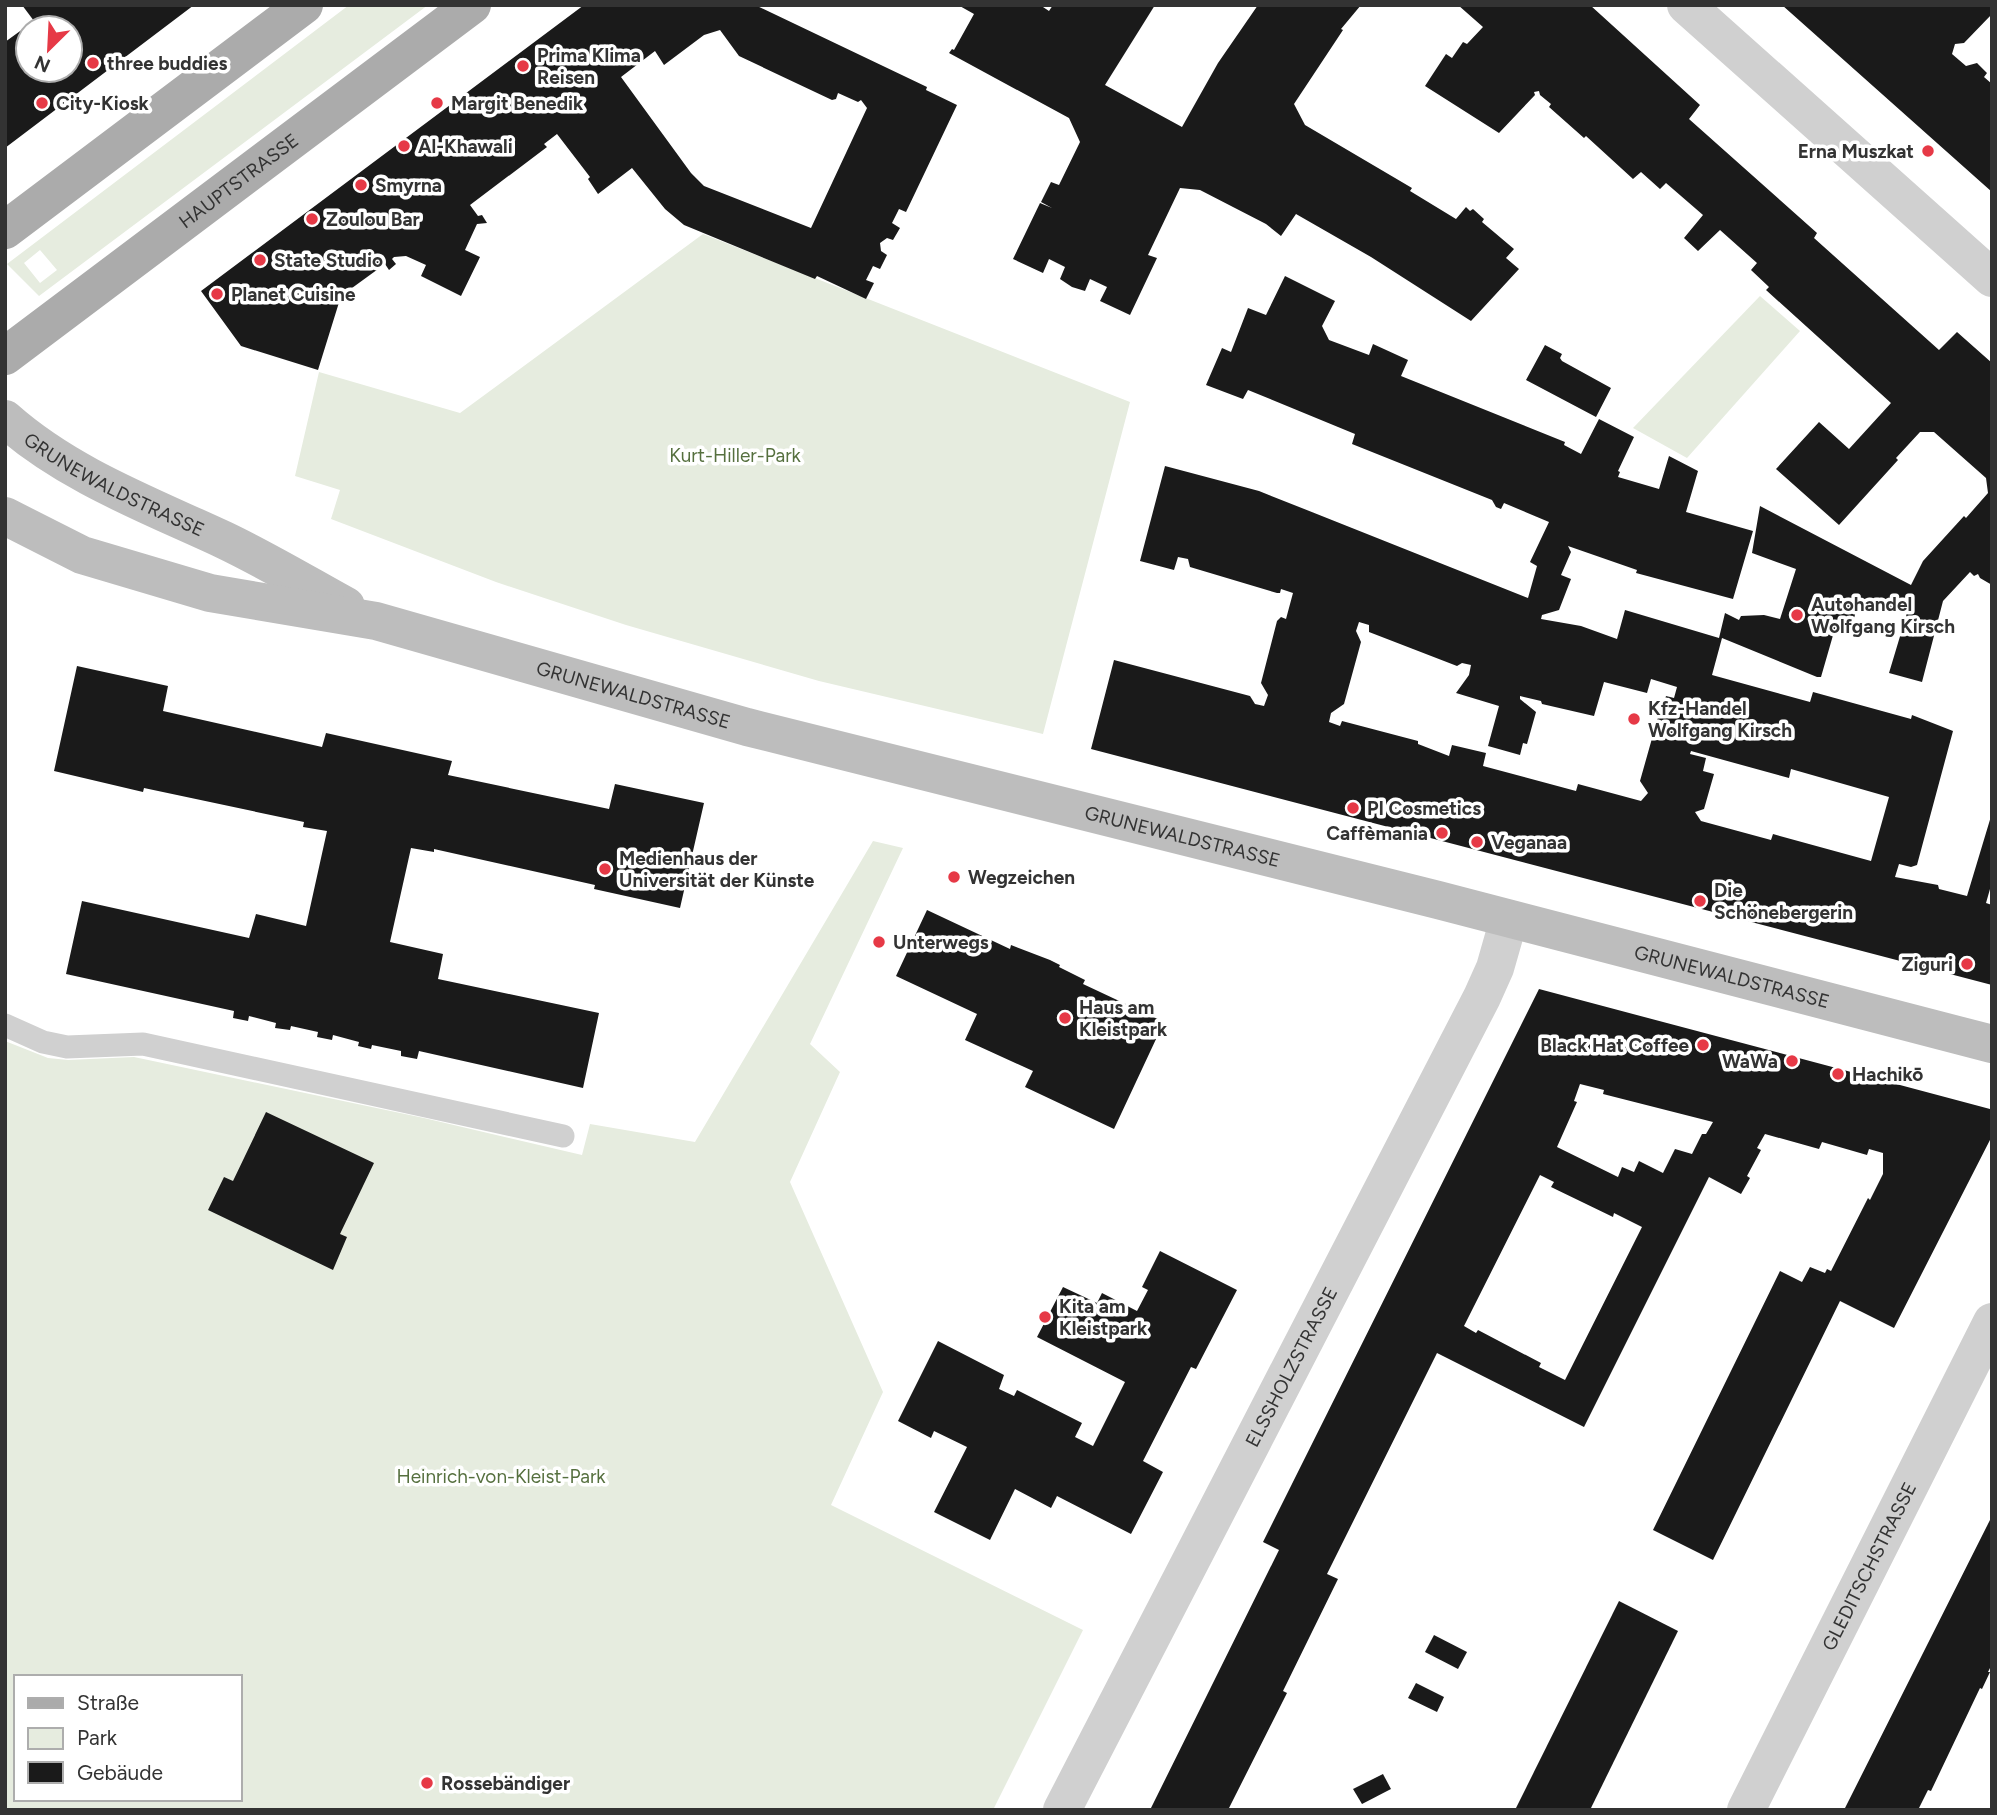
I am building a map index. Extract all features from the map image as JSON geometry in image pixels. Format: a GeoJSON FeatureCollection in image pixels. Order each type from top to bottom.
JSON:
{"type":"FeatureCollection","features":[{"type":"Feature","properties":{"kind":"main road"},"geometry":{"type":"LineString","coordinates":[[5,230],[304,5]]}},
{"type":"Feature","properties":{"kind":"main road","name":"HAUPTSTRASSE"},"geometry":{"type":"LineString","coordinates":[[5,356],[472,5]]}},
{"type":"Feature","properties":{"kind":"main road","name":"GRUNEWALDSTRASSE"},"geometry":{"type":"LineString","coordinates":[[5,419],[74,467],[123,495],[227,542],[376,621]]}},
{"type":"Feature","properties":{"kind":"main road","name":"GRUNEWALDSTRASSE"},"geometry":{"type":"LineString","coordinates":[[5,516],[82,555],[210,593],[376,621],[747,727],[1056,803],[1992,1044]]}},
{"type":"Feature","properties":{"kind":"street"},"geometry":{"type":"LineString","coordinates":[[1686,5],[1992,278]]}},
{"type":"Feature","properties":{"kind":"street","name":"ELSSHOLZSTRASSE"},"geometry":{"type":"LineString","coordinates":[[1062,1810],[1482,997],[1495,968],[1509,919]]}},
{"type":"Feature","properties":{"kind":"street","name":"GLEDITSCHSTRASSE"},"geometry":{"type":"LineString","coordinates":[[1746,1810],[1992,1322]]}},
{"type":"Feature","properties":{"kind":"lane"},"geometry":{"type":"LineString","coordinates":[[5,1025],[43,1042],[67,1047],[143,1044],[563,1136]]}},
{"type":"Feature","properties":{"kind":"green space"},"geometry":{"type":"Polygon","coordinates":[[[349,5],[428,5],[39,296],[7,264],[349,5]],[[40,250],[24,263],[40,283],[57,270],[40,250]]]}},
{"type":"Feature","properties":{"kind":"green space","name":"Kurt-Hiller-Park"},"geometry":{"type":"Polygon","coordinates":[[[703,234],[1130,402],[1043,734],[819,681],[626,625],[496,582],[331,519],[340,490],[295,476],[319,372],[460,413],[703,234]]]}},
{"type":"Feature","properties":{"kind":"green space"},"geometry":{"type":"Polygon","coordinates":[[[1760,296],[1800,331],[1687,458],[1633,428],[1760,296]]]}},
{"type":"Feature","properties":{"kind":"green space","name":"Heinrich-von-Kleist-Park"},"geometry":{"type":"Polygon","coordinates":[[[873,841],[903,848],[810,1044],[840,1072],[790,1182],[883,1392],[831,1505],[1083,1630],[993,1810],[5,1810],[5,1041],[48,1058],[68,1060],[134,1057],[424,1118],[582,1155],[590,1124],[695,1142],[873,841]]]}},
{"type":"Feature","properties":{"kind":"building"},"geometry":{"type":"Polygon","coordinates":[[[22,5],[194,5],[5,148],[5,42],[14,35],[14,84],[84,84],[84,14],[29,14],[22,5]]]}},
{"type":"Feature","properties":{"kind":"building"},"geometry":{"type":"Polygon","coordinates":[[[584,5],[755,5],[927,87],[926,90],[957,105],[906,212],[899,209],[892,223],[900,228],[893,240],[887,238],[880,243],[881,251],[887,255],[880,269],[873,266],[866,280],[874,283],[866,299],[817,276],[815,279],[684,225],[665,209],[632,168],[598,194],[588,179],[590,177],[557,134],[544,144],[547,147],[470,205],[487,223],[477,224],[465,250],[480,257],[461,296],[421,276],[426,265],[406,256],[394,257],[392,259],[396,264],[389,270],[385,264],[341,296],[318,370],[241,346],[201,291],[584,5]],[[720,30],[704,35],[664,65],[655,51],[621,77],[691,173],[704,186],[811,228],[867,108],[861,100],[858,102],[838,93],[836,99],[832,100],[739,56],[720,30]]]}},
{"type":"Feature","properties":{"kind":"building"},"geometry":{"type":"Polygon","coordinates":[[[958,5],[1040,5],[1049,11],[1053,5],[1155,5],[1105,85],[1182,127],[1218,63],[1258,5],[1361,5],[1341,29],[1343,30],[1294,104],[1305,125],[1412,188],[1410,191],[1456,219],[1466,207],[1470,211],[1473,209],[1484,219],[1482,222],[1514,249],[1506,258],[1519,269],[1471,321],[1371,257],[1296,214],[1281,236],[1266,224],[1200,190],[1180,188],[1148,255],[1157,258],[1130,315],[1100,301],[1107,287],[1090,279],[1085,291],[1072,287],[1060,279],[1065,267],[1049,259],[1043,273],[1013,259],[1040,203],[1052,208],[1041,202],[1051,182],[1059,185],[1080,142],[1069,118],[949,53],[954,50],[974,14],[958,5]]]}},
{"type":"Feature","properties":{"kind":"building"},"geometry":{"type":"Polygon","coordinates":[[[1458,5],[1590,5],[1700,105],[1689,119],[1817,233],[1814,238],[1939,350],[1957,332],[1992,363],[1992,585],[1978,574],[1974,576],[1970,572],[1943,601],[1922,682],[1889,673],[1907,613],[1859,600],[1853,622],[1838,618],[1821,677],[1722,638],[1712,675],[1810,702],[1813,692],[1911,719],[1912,715],[1953,731],[1917,865],[1911,867],[1899,864],[1895,877],[1938,885],[1939,889],[1967,896],[1992,813],[1992,889],[1986,903],[1992,905],[1992,985],[1091,749],[1114,660],[1250,696],[1255,704],[1264,706],[1268,695],[1261,683],[1277,621],[1281,617],[1286,619],[1293,593],[1281,589],[1280,593],[1277,593],[1190,567],[1188,559],[1178,557],[1174,570],[1140,561],[1165,466],[1259,491],[1528,598],[1537,566],[1530,562],[1549,522],[1504,503],[1501,509],[1496,507],[1492,500],[1352,444],[1355,434],[1248,390],[1243,399],[1206,385],[1222,348],[1231,352],[1248,308],[1266,315],[1285,276],[1335,301],[1322,326],[1329,340],[1369,355],[1373,344],[1408,360],[1401,376],[1565,442],[1564,445],[1581,454],[1599,419],[1634,437],[1618,471],[1618,477],[1659,489],[1669,456],[1698,471],[1686,512],[1753,531],[1733,599],[1636,573],[1637,570],[1568,546],[1571,552],[1561,575],[1571,579],[1559,610],[1542,615],[1541,619],[1581,626],[1617,639],[1625,610],[1719,638],[1725,613],[1739,620],[1741,616],[1764,615],[1780,619],[1796,569],[1752,553],[1760,506],[1911,585],[1923,561],[1988,493],[1986,478],[1934,432],[1920,432],[1839,525],[1776,469],[1819,422],[1849,449],[1891,403],[1766,290],[1769,287],[1751,270],[1757,263],[1720,230],[1698,251],[1684,238],[1703,215],[1666,183],[1660,189],[1641,172],[1633,179],[1549,107],[1551,104],[1539,91],[1534,92],[1535,95],[1499,133],[1425,86],[1446,54],[1452,58],[1463,42],[1467,44],[1483,27],[1458,5]],[[1359,622],[1356,631],[1361,642],[1344,704],[1331,713],[1329,722],[1340,726],[1342,721],[1418,741],[1418,744],[1449,756],[1452,745],[1486,753],[1483,766],[1576,791],[1578,784],[1641,801],[1648,793],[1640,781],[1660,710],[1666,696],[1674,698],[1677,687],[1651,679],[1647,693],[1604,682],[1594,716],[1520,696],[1520,699],[1536,712],[1527,744],[1523,743],[1520,755],[1488,746],[1499,706],[1456,693],[1469,675],[1471,665],[1462,663],[1457,666],[1369,632],[1369,625],[1359,622]],[[1691,751],[1690,754],[1706,758],[1703,771],[1714,774],[1704,809],[1695,812],[1701,821],[1771,840],[1773,834],[1871,861],[1889,797],[1791,769],[1789,778],[1691,751]]]}},
{"type":"Feature","properties":{"kind":"building"},"geometry":{"type":"Polygon","coordinates":[[[1782,5],[1992,5],[1992,14],[1964,43],[1955,44],[1952,54],[1966,66],[1977,63],[1987,73],[1984,77],[1992,84],[1992,192],[1782,5]]]}},
{"type":"Feature","properties":{"kind":"building"},"geometry":{"type":"Polygon","coordinates":[[[1545,345],[1562,354],[1562,361],[1611,388],[1596,417],[1526,380],[1545,345]]]}},
{"type":"Feature","properties":{"kind":"building","name":"Medienhaus der Universität der Künste"},"geometry":{"type":"Polygon","coordinates":[[[77,666],[168,686],[163,711],[322,747],[326,733],[452,761],[448,775],[609,809],[615,784],[704,803],[680,908],[594,889],[595,885],[434,849],[434,852],[411,848],[390,942],[443,954],[438,979],[599,1013],[583,1088],[419,1051],[417,1059],[401,1056],[401,1051],[372,1045],[371,1049],[358,1046],[359,1042],[333,1035],[332,1040],[317,1037],[318,1032],[291,1026],[290,1030],[275,1028],[276,1023],[249,1016],[248,1021],[233,1018],[234,1011],[66,974],[82,901],[249,938],[256,914],[306,926],[327,831],[303,827],[304,822],[144,788],[143,792],[54,771],[77,666]]]}},
{"type":"Feature","properties":{"kind":"building","name":"Haus am Kleistpark"},"geometry":{"type":"Polygon","coordinates":[[[927,910],[1010,949],[1011,945],[1050,960],[1085,980],[1083,984],[1164,1022],[1114,1129],[1025,1087],[1033,1071],[965,1040],[977,1014],[896,976],[927,910]]]}},
{"type":"Feature","properties":{"kind":"building"},"geometry":{"type":"Polygon","coordinates":[[[1539,989],[1990,1109],[1992,1136],[1894,1328],[1840,1301],[1713,1560],[1653,1530],[1780,1271],[1802,1282],[1810,1267],[1825,1273],[1827,1269],[1831,1271],[1883,1174],[1883,1153],[1869,1149],[1867,1155],[1822,1142],[1819,1149],[1765,1134],[1757,1148],[1761,1150],[1747,1176],[1750,1178],[1741,1194],[1709,1177],[1584,1427],[1437,1353],[1327,1574],[1338,1579],[1283,1691],[1287,1693],[1228,1810],[1150,1810],[1279,1550],[1263,1542],[1539,989]],[[1580,1084],[1574,1101],[1577,1102],[1557,1147],[1618,1177],[1622,1167],[1634,1172],[1639,1161],[1663,1173],[1675,1149],[1692,1154],[1702,1134],[1706,1134],[1713,1122],[1603,1094],[1604,1090],[1580,1084]],[[1540,1175],[1464,1326],[1476,1333],[1478,1330],[1541,1363],[1539,1367],[1565,1380],[1642,1227],[1614,1213],[1613,1217],[1551,1187],[1554,1182],[1540,1175]]]}},
{"type":"Feature","properties":{"kind":"building"},"geometry":{"type":"Polygon","coordinates":[[[266,1112],[374,1163],[340,1234],[347,1237],[333,1270],[208,1210],[224,1177],[233,1181],[266,1112]]]}},
{"type":"Feature","properties":{"kind":"building"},"geometry":{"type":"Polygon","coordinates":[[[1160,1251],[1237,1290],[1196,1369],[1191,1367],[1143,1461],[1163,1472],[1131,1534],[1057,1496],[1051,1508],[1015,1489],[990,1540],[934,1512],[967,1447],[934,1431],[931,1438],[898,1421],[938,1341],[1004,1375],[999,1389],[1014,1396],[1017,1390],[1082,1423],[1075,1437],[1093,1446],[1125,1382],[1037,1337],[1063,1287],[1097,1303],[1102,1293],[1137,1311],[1148,1290],[1142,1287],[1160,1251]]]}},
{"type":"Feature","properties":{"kind":"building"},"geometry":{"type":"Polygon","coordinates":[[[1992,1516],[1992,1664],[1931,1791],[1928,1790],[1918,1810],[1844,1810],[1992,1516]]]}},
{"type":"Feature","properties":{"kind":"building"},"geometry":{"type":"Polygon","coordinates":[[[1619,1601],[1678,1631],[1590,1810],[1515,1810],[1619,1601]]]}},
{"type":"Feature","properties":{"kind":"building"},"geometry":{"type":"Polygon","coordinates":[[[1434,1635],[1467,1652],[1458,1669],[1425,1652],[1434,1635]]]}},
{"type":"Feature","properties":{"kind":"building"},"geometry":{"type":"Polygon","coordinates":[[[1416,1683],[1444,1697],[1437,1712],[1408,1698],[1416,1683]]]}},
{"type":"Feature","properties":{"kind":"building"},"geometry":{"type":"Polygon","coordinates":[[[1383,1774],[1391,1789],[1362,1804],[1353,1789],[1383,1774]]]}},
{"type":"Feature","properties":{"kind":"place","name":"three buddies"},"geometry":{"type":"Point","coordinates":[93,63]}},
{"type":"Feature","properties":{"kind":"place","name":"Prima Klima Reisen"},"geometry":{"type":"Point","coordinates":[523,66]}},
{"type":"Feature","properties":{"kind":"place","name":"City-Kiosk"},"geometry":{"type":"Point","coordinates":[42,103]}},
{"type":"Feature","properties":{"kind":"place","name":"Margit Benedik"},"geometry":{"type":"Point","coordinates":[437,103]}},
{"type":"Feature","properties":{"kind":"place","name":"Al-Khawali"},"geometry":{"type":"Point","coordinates":[404,146]}},
{"type":"Feature","properties":{"kind":"place","name":"Erna Muszkat"},"geometry":{"type":"Point","coordinates":[1928,151]}},
{"type":"Feature","properties":{"kind":"place","name":"Smyrna"},"geometry":{"type":"Point","coordinates":[361,185]}},
{"type":"Feature","properties":{"kind":"place","name":"Zoulou Bar"},"geometry":{"type":"Point","coordinates":[312,219]}},
{"type":"Feature","properties":{"kind":"place","name":"State Studio"},"geometry":{"type":"Point","coordinates":[260,260]}},
{"type":"Feature","properties":{"kind":"place","name":"Planet Cuisine"},"geometry":{"type":"Point","coordinates":[217,294]}},
{"type":"Feature","properties":{"kind":"place","name":"Autohandel Wolfgang Kirsch"},"geometry":{"type":"Point","coordinates":[1797,615]}},
{"type":"Feature","properties":{"kind":"place","name":"Kfz-Handel Wolfgang Kirsch"},"geometry":{"type":"Point","coordinates":[1634,719]}},
{"type":"Feature","properties":{"kind":"place","name":"PI Cosmetics"},"geometry":{"type":"Point","coordinates":[1353,808]}},
{"type":"Feature","properties":{"kind":"place","name":"Caffèmania"},"geometry":{"type":"Point","coordinates":[1442,833]}},
{"type":"Feature","properties":{"kind":"place","name":"Veganaa"},"geometry":{"type":"Point","coordinates":[1477,842]}},
{"type":"Feature","properties":{"kind":"place","name":"Medienhaus der Universität der Künste"},"geometry":{"type":"Point","coordinates":[605,869]}},
{"type":"Feature","properties":{"kind":"place","name":"Wegzeichen"},"geometry":{"type":"Point","coordinates":[954,877]}},
{"type":"Feature","properties":{"kind":"place","name":"Die Schönebergerin"},"geometry":{"type":"Point","coordinates":[1700,901]}},
{"type":"Feature","properties":{"kind":"place","name":"Unterwegs"},"geometry":{"type":"Point","coordinates":[879,942]}},
{"type":"Feature","properties":{"kind":"place","name":"Ziguri"},"geometry":{"type":"Point","coordinates":[1967,964]}},
{"type":"Feature","properties":{"kind":"place","name":"Haus am Kleistpark"},"geometry":{"type":"Point","coordinates":[1065,1018]}},
{"type":"Feature","properties":{"kind":"place","name":"Black Hat Coffee"},"geometry":{"type":"Point","coordinates":[1703,1045]}},
{"type":"Feature","properties":{"kind":"place","name":"WaWa"},"geometry":{"type":"Point","coordinates":[1792,1061]}},
{"type":"Feature","properties":{"kind":"place","name":"Hachikō"},"geometry":{"type":"Point","coordinates":[1838,1074]}},
{"type":"Feature","properties":{"kind":"place","name":"Kita am Kleistpark"},"geometry":{"type":"Point","coordinates":[1045,1317]}},
{"type":"Feature","properties":{"kind":"place","name":"Rossebändiger"},"geometry":{"type":"Point","coordinates":[427,1783]}}]}
